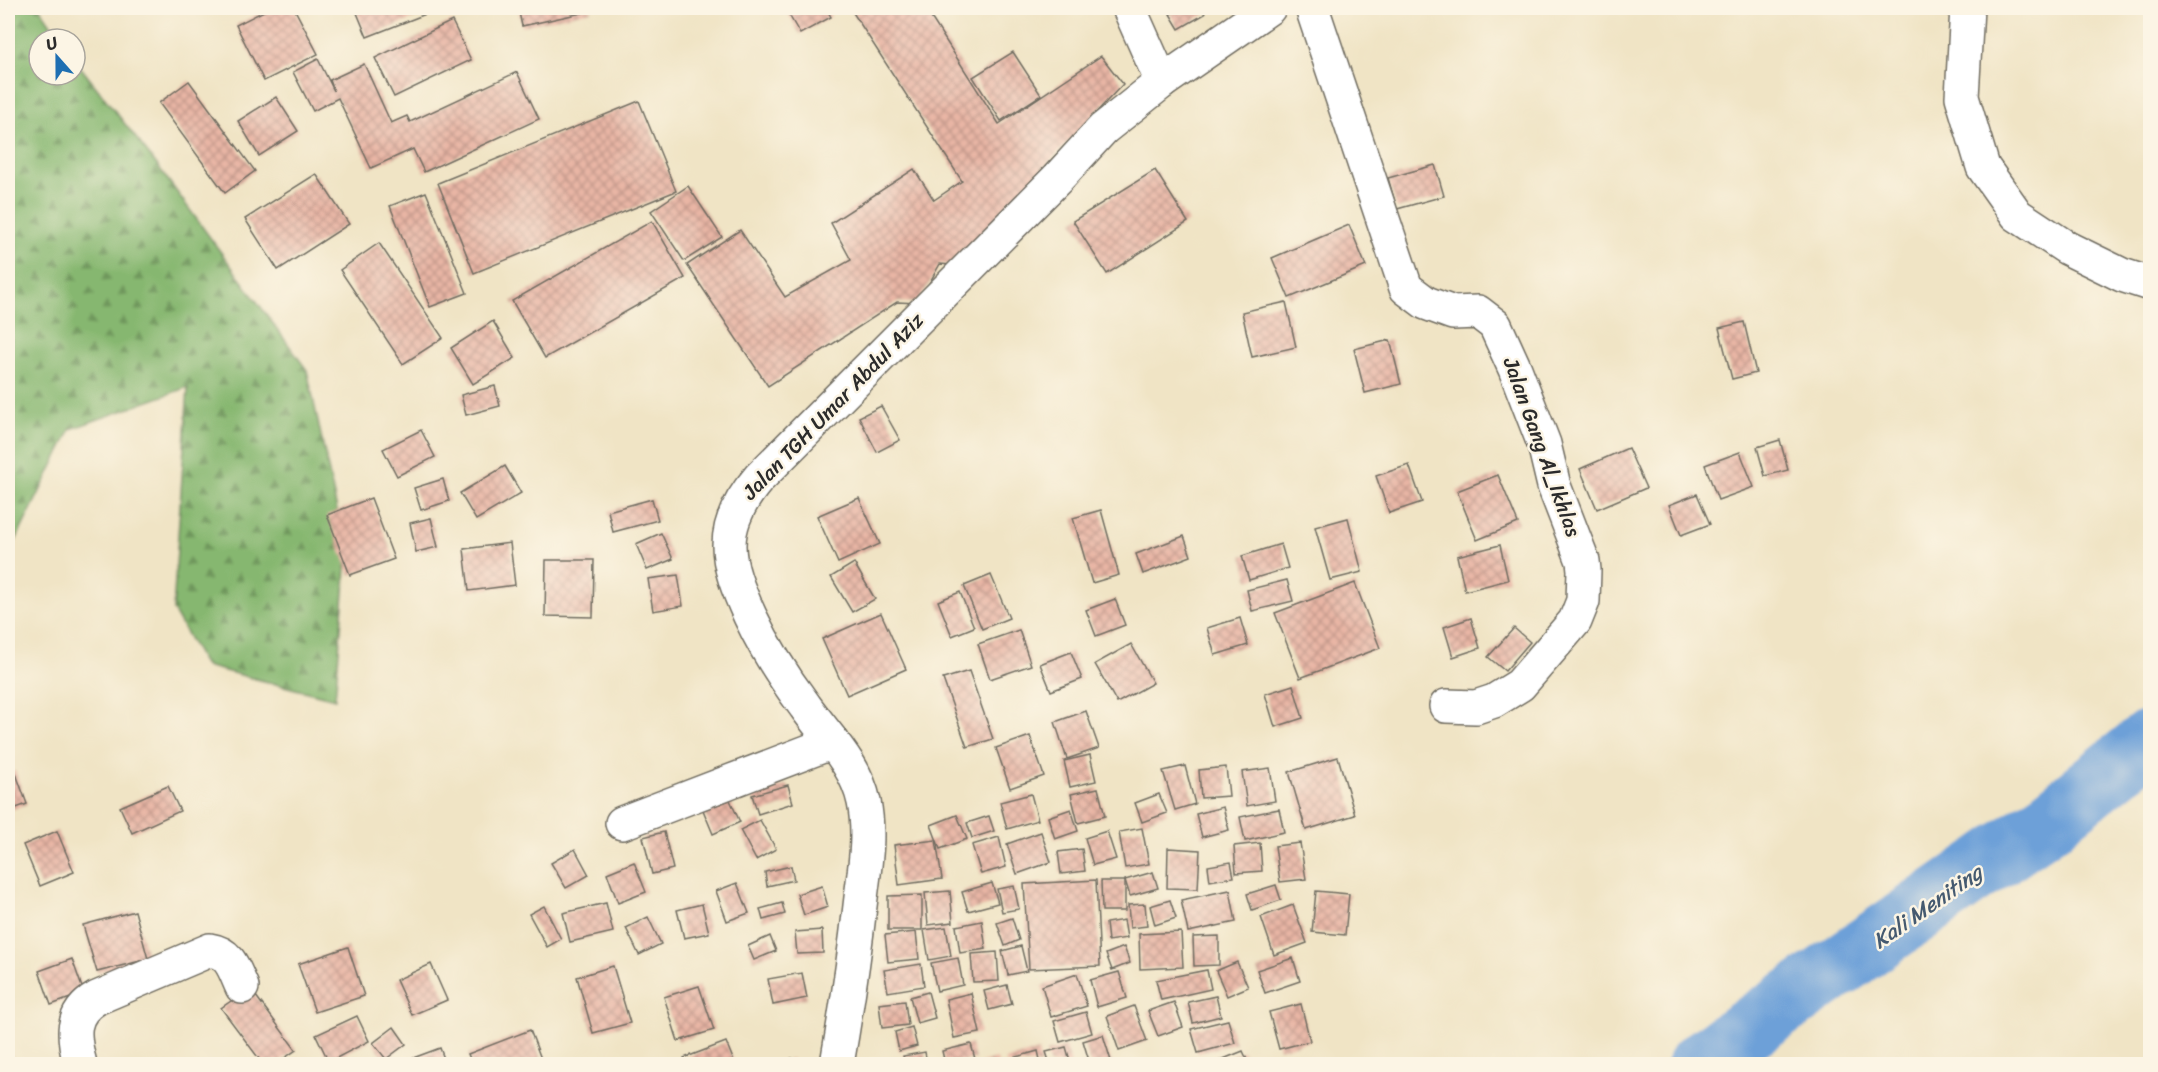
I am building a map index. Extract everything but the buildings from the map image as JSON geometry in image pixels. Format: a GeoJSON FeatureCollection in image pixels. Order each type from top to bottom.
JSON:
{"type":"FeatureCollection","features":[{"type":"Feature","properties":{"kind":"street"},"geometry":{"type":"LineString","coordinates":[[1129,8],[1162,82]]}},
{"type":"Feature","properties":{"kind":"street","name":"Jalan TGH Umar Abdul Aziz"},"geometry":{"type":"LineString","coordinates":[[837,1065],[852,975],[868,839],[863,800],[857,779],[846,759],[804,706],[778,668],[737,587],[729,554],[732,529],[739,505],[759,478],[1057,179],[1103,129],[1162,82],[1269,8]]}},
{"type":"Feature","properties":{"kind":"street","name":"Jalan Gang Al_Ikhlas"},"geometry":{"type":"LineString","coordinates":[[1312,8],[1406,288],[1426,303],[1453,313],[1478,312],[1495,325],[1532,409],[1544,444],[1554,486],[1583,561],[1584,590],[1580,611],[1569,630],[1527,678],[1515,689],[1494,701],[1476,707],[1446,706]]}},
{"type":"Feature","properties":{"kind":"street"},"geometry":{"type":"LineString","coordinates":[[1967,8],[1962,97],[1983,167],[2017,215],[2067,248],[2122,275],[2151,284]]}},
{"type":"Feature","properties":{"kind":"street"},"geometry":{"type":"LineString","coordinates":[[622,824],[833,742]]}},
{"type":"Feature","properties":{"kind":"street"},"geometry":{"type":"LineString","coordinates":[[80,1065],[74,1039],[76,1025],[86,1006],[97,998],[210,950],[226,956],[242,987]]}},
{"type":"Feature","properties":{"kind":"green space"},"geometry":{"type":"Polygon","coordinates":[[[8,8],[40,8],[53,27],[27,27],[27,87],[87,87],[87,75],[157,165],[307,370],[347,557],[335,699],[205,666],[173,610],[188,387],[71,429],[8,556],[8,8]]]}},
{"type":"Feature","properties":{"kind":"waterway","name":"Kali Meniting"},"geometry":{"type":"LineString","coordinates":[[1698,1064],[2052,819],[2150,740]]}}]}
